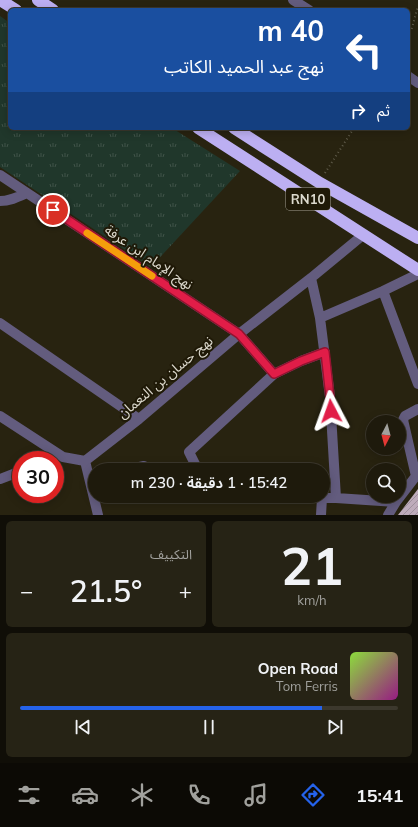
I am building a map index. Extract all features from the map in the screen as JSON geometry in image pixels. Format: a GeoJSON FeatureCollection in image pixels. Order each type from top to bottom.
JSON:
{"type":"FeatureCollection","features":[{"type":"Feature","properties":{"kind":"highway"},"geometry":{"type":"LineString","coordinates":[[0,0],[13,8]]}},
{"type":"Feature","properties":{"kind":"highway"},"geometry":{"type":"LineString","coordinates":[[38,0],[50,8]]}},
{"type":"Feature","properties":{"kind":"highway","name":"RN10"},"geometry":{"type":"LineString","coordinates":[[201,130],[418,270]]}},
{"type":"Feature","properties":{"kind":"highway","name":"RN10"},"geometry":{"type":"LineString","coordinates":[[237,130],[320,183],[415,235]]}},
{"type":"Feature","properties":{"kind":"street"},"geometry":{"type":"LineString","coordinates":[[293,0],[306,8]]}},
{"type":"Feature","properties":{"kind":"street","name":"نهج الإمام ابن عرفة"},"geometry":{"type":"LineString","coordinates":[[0,175],[239,334],[274,374]]}},
{"type":"Feature","properties":{"kind":"street"},"geometry":{"type":"LineString","coordinates":[[0,201],[18,198],[27,193]]}},
{"type":"Feature","properties":{"kind":"street","name":"نهج حسان بن النعمان"},"geometry":{"type":"LineString","coordinates":[[84,461],[139,419],[239,334],[311,278],[363,234]]}},
{"type":"Feature","properties":{"kind":"street"},"geometry":{"type":"LineString","coordinates":[[320,318],[418,274]]}},
{"type":"Feature","properties":{"kind":"street"},"geometry":{"type":"LineString","coordinates":[[311,278],[320,318],[325,352],[330,397],[336,498]]}},
{"type":"Feature","properties":{"kind":"street"},"geometry":{"type":"LineString","coordinates":[[383,291],[418,384]]}},
{"type":"Feature","properties":{"kind":"street"},"geometry":{"type":"LineString","coordinates":[[0,323],[139,419]]}},
{"type":"Feature","properties":{"kind":"street"},"geometry":{"type":"LineString","coordinates":[[194,463],[189,452],[274,374],[301,361],[325,352]]}},
{"type":"Feature","properties":{"kind":"street"},"geometry":{"type":"LineString","coordinates":[[406,490],[417,476],[403,420],[405,416],[418,410]]}},
{"type":"Feature","properties":{"kind":"street"},"geometry":{"type":"LineString","coordinates":[[0,416],[48,451]]}},
{"type":"Feature","properties":{"kind":"street"},"geometry":{"type":"LineString","coordinates":[[64,459],[84,461],[88,470]]}},
{"type":"Feature","properties":{"kind":"street"},"geometry":{"type":"LineString","coordinates":[[0,479],[12,474]]}},
{"type":"Feature","properties":{"kind":"street"},"geometry":{"type":"LineString","coordinates":[[330,498],[366,500]]}},
{"type":"Feature","properties":{"kind":"street"},"geometry":{"type":"LineString","coordinates":[[96,503],[98,515]]}},
{"type":"Feature","properties":{"kind":"street"},"geometry":{"type":"LineString","coordinates":[[321,515],[322,503]]}},
{"type":"Feature","properties":{"kind":"street"},"geometry":{"type":"LineString","coordinates":[[388,515],[395,503]]}},
{"type":"Feature","properties":{"kind":"path"},"geometry":{"type":"LineString","coordinates":[[410,32],[418,6]]}},
{"type":"Feature","properties":{"kind":"path"},"geometry":{"type":"LineString","coordinates":[[320,183],[353,130]]}},
{"type":"Feature","properties":{"kind":"green space"},"geometry":{"type":"Polygon","coordinates":[[[0,16],[8,22],[8,130],[175,130],[240,171],[151,267],[0,167],[0,16]]]}},
{"type":"Feature","properties":{"kind":"building"},"geometry":{"type":"Polygon","coordinates":[[[418,489],[418,515],[398,515],[418,489]]]}},
{"type":"Feature","properties":{"kind":"slow traffic"},"geometry":{"type":"LineString","coordinates":[[87,233],[152,276]]}},
{"type":"Feature","properties":{"kind":"route"},"geometry":{"type":"LineString","coordinates":[[53,210],[239,334],[274,374],[301,361],[325,352],[331,411]]}}]}
